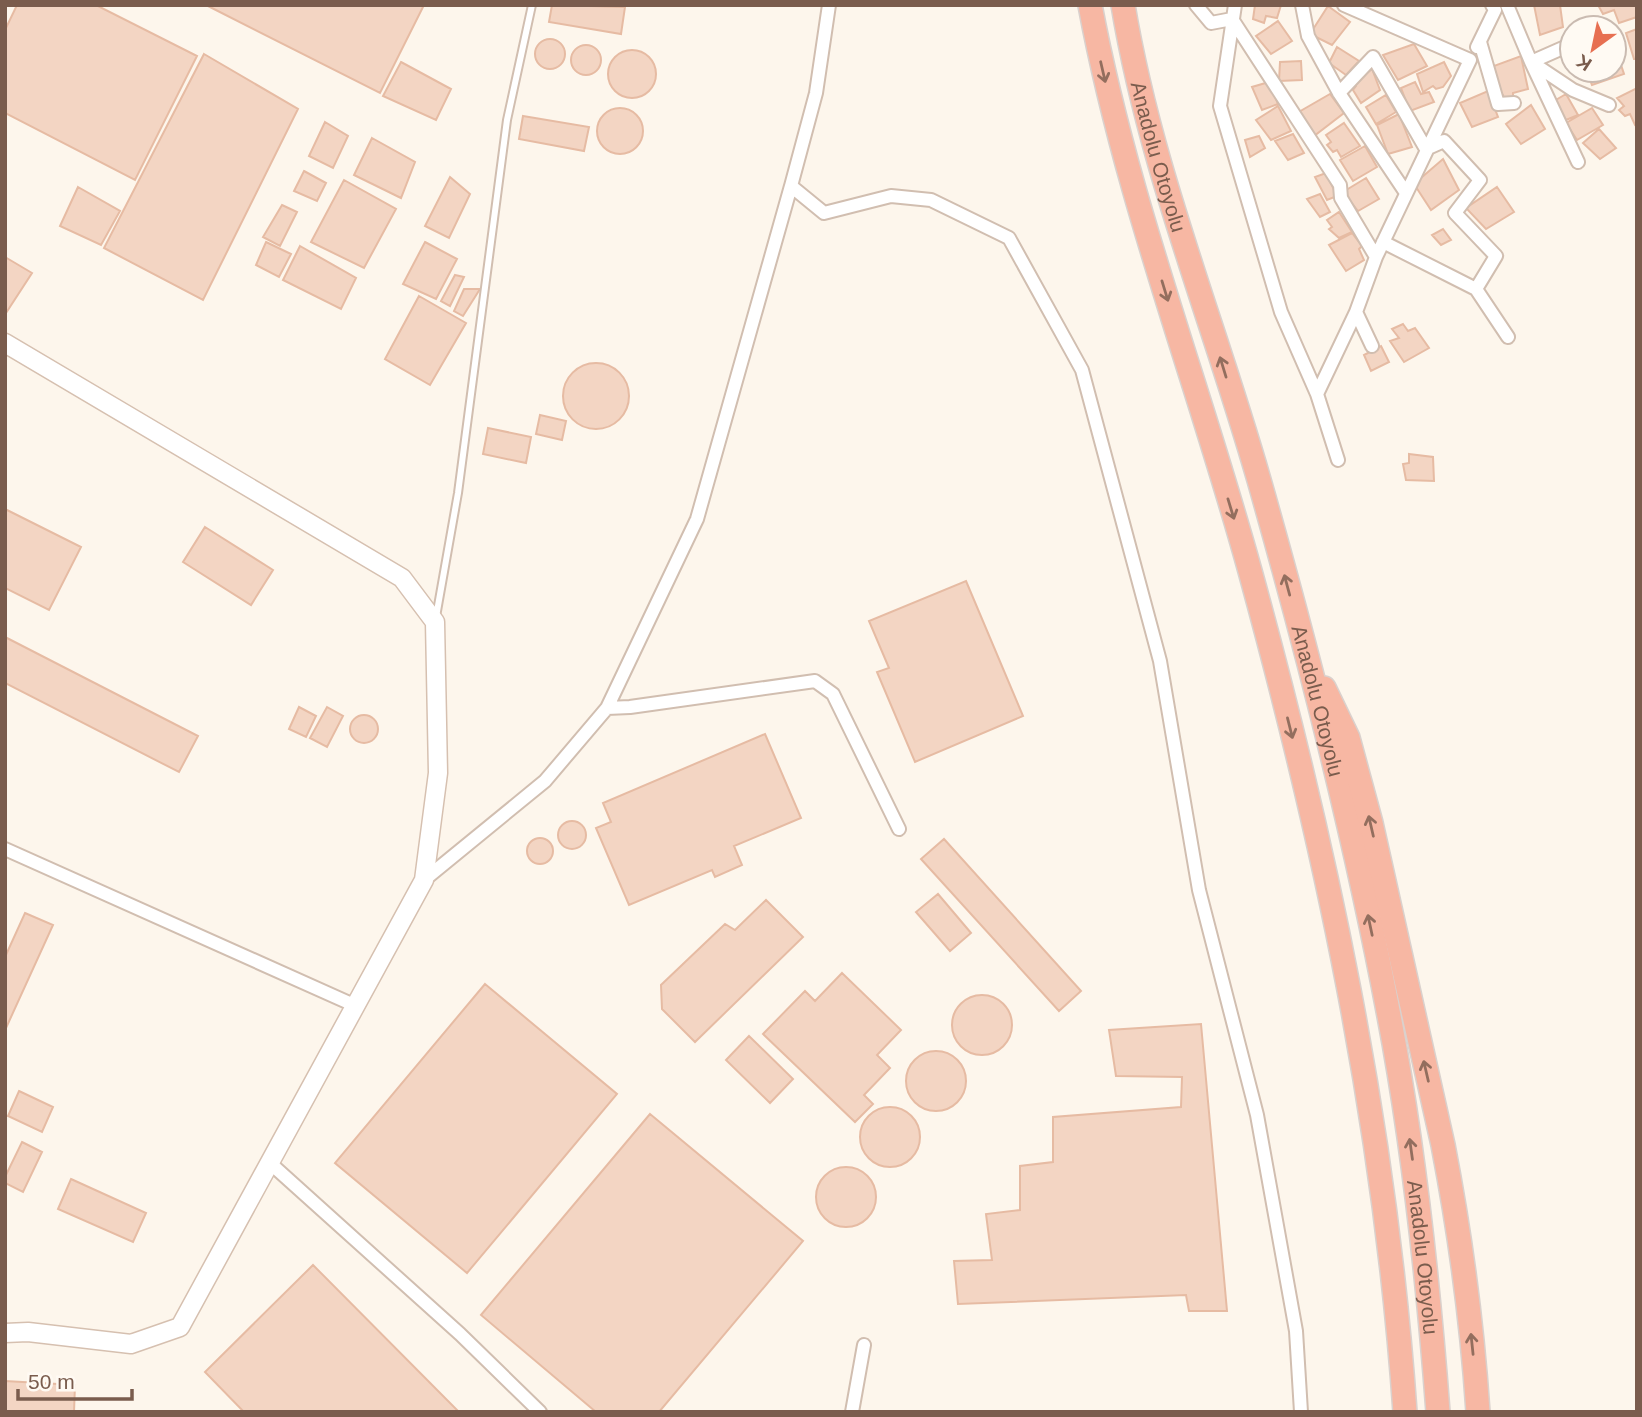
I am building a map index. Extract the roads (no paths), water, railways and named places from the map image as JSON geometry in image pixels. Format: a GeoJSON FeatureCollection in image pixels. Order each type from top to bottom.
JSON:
{"type":"FeatureCollection","features":[{"type":"Feature","properties":{"kind":"highway","name":"Anadolu Otoyolu"},"geometry":{"type":"LineString","coordinates":[[1090,5],[1124,157],[1250,569],[1339,932],[1355,1012],[1381,1179],[1393,1274],[1405,1412]]}},
{"type":"Feature","properties":{"kind":"highway","name":"Anadolu Otoyolu"},"geometry":{"type":"LineString","coordinates":[[1123,5],[1154,140],[1258,477],[1346,810],[1389,1014],[1421,1225],[1438,1412]]}},
{"type":"Feature","properties":{"kind":"highway"},"geometry":{"type":"LineString","coordinates":[[1305,650],[1348,738],[1371,823],[1452,1192],[1468,1298],[1478,1412]]}},
{"type":"Feature","properties":{"kind":"street"},"geometry":{"type":"LineString","coordinates":[[424,880],[545,781],[607,708],[697,519],[816,93],[829,5]]}},
{"type":"Feature","properties":{"kind":"street"},"geometry":{"type":"LineString","coordinates":[[1196,5],[1211,23],[1232,19]]}},
{"type":"Feature","properties":{"kind":"street"},"geometry":{"type":"LineString","coordinates":[[1235,5],[1220,106],[1281,312],[1317,394],[1338,460]]}},
{"type":"Feature","properties":{"kind":"street"},"geometry":{"type":"LineString","coordinates":[[1302,5],[1308,36],[1339,93],[1406,193]]}},
{"type":"Feature","properties":{"kind":"street"},"geometry":{"type":"LineString","coordinates":[[1344,5],[1470,60]]}},
{"type":"Feature","properties":{"kind":"street"},"geometry":{"type":"LineString","coordinates":[[1317,394],[1356,312],[1376,257],[1426,149],[1500,6]]}},
{"type":"Feature","properties":{"kind":"street"},"geometry":{"type":"LineString","coordinates":[[1500,6],[1531,62],[1578,162]]}},
{"type":"Feature","properties":{"kind":"street"},"geometry":{"type":"LineString","coordinates":[[1232,19],[1340,185],[1341,198],[1376,257]]}},
{"type":"Feature","properties":{"kind":"street"},"geometry":{"type":"LineString","coordinates":[[1480,42],[1498,104],[1514,103]]}},
{"type":"Feature","properties":{"kind":"street"},"geometry":{"type":"LineString","coordinates":[[1531,62],[1558,50]]}},
{"type":"Feature","properties":{"kind":"street"},"geometry":{"type":"LineString","coordinates":[[1339,93],[1373,57],[1426,149]]}},
{"type":"Feature","properties":{"kind":"street"},"geometry":{"type":"LineString","coordinates":[[1531,62],[1573,90],[1609,105]]}},
{"type":"Feature","properties":{"kind":"street"},"geometry":{"type":"LineString","coordinates":[[1426,149],[1444,141],[1480,180],[1455,213],[1496,256],[1476,289]]}},
{"type":"Feature","properties":{"kind":"street"},"geometry":{"type":"LineString","coordinates":[[791,187],[824,214],[891,196],[930,200],[1009,238],[1082,370],[1160,662],[1199,890],[1257,1115],[1296,1331],[1301,1412]]}},
{"type":"Feature","properties":{"kind":"street"},"geometry":{"type":"LineString","coordinates":[[1383,242],[1476,289],[1508,337]]}},
{"type":"Feature","properties":{"kind":"street"},"geometry":{"type":"LineString","coordinates":[[1356,312],[1372,346]]}},
{"type":"Feature","properties":{"kind":"street"},"geometry":{"type":"LineString","coordinates":[[5,343],[402,578],[435,622],[438,773],[424,880],[180,1327],[131,1344],[28,1332],[5,1333]]}},
{"type":"Feature","properties":{"kind":"street"},"geometry":{"type":"LineString","coordinates":[[607,708],[815,681],[834,694],[899,828]]}},
{"type":"Feature","properties":{"kind":"street"},"geometry":{"type":"LineString","coordinates":[[5,849],[356,1006]]}},
{"type":"Feature","properties":{"kind":"street"},"geometry":{"type":"LineString","coordinates":[[271,1163],[460,1334],[540,1412]]}},
{"type":"Feature","properties":{"kind":"street"},"geometry":{"type":"LineString","coordinates":[[852,1412],[864,1346]]}},
{"type":"Feature","properties":{"kind":"lane"},"geometry":{"type":"LineString","coordinates":[[435,622],[458,493],[507,120],[532,5]]}}]}
